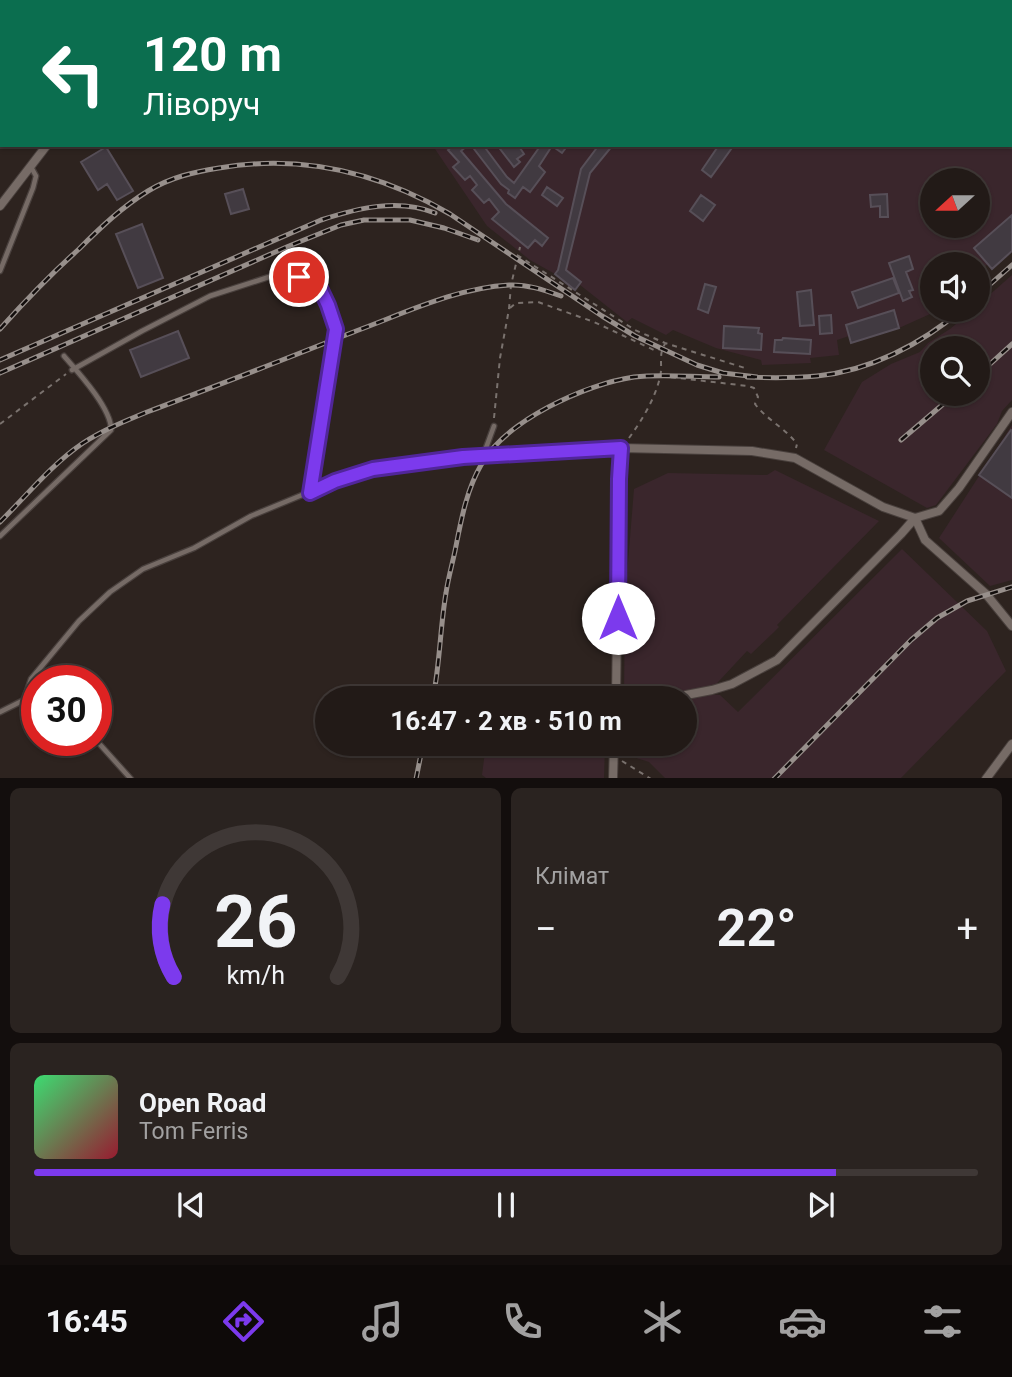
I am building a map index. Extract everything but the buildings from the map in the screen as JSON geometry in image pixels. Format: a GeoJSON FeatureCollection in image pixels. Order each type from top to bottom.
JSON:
{"type":"FeatureCollection","features":[{"type":"Feature","properties":{"kind":"street"},"geometry":{"type":"LineString","coordinates":[[0,206],[45,147]]}},
{"type":"Feature","properties":{"kind":"street"},"geometry":{"type":"LineString","coordinates":[[697,693],[732,684],[777,660],[915,518],[939,511],[959,488],[1012,412]]}},
{"type":"Feature","properties":{"kind":"street"},"geometry":{"type":"LineString","coordinates":[[616,686],[621,448],[752,451],[795,458],[883,507],[915,518],[925,540],[986,594],[1012,626]]}},
{"type":"Feature","properties":{"kind":"street"},"geometry":{"type":"LineString","coordinates":[[987,778],[1012,744]]}},
{"type":"Feature","properties":{"kind":"street"},"geometry":{"type":"LineString","coordinates":[[613,778],[614,756]]}},
{"type":"Feature","properties":{"kind":"lane"},"geometry":{"type":"LineString","coordinates":[[0,271],[33,188],[36,176],[30,166]]}},
{"type":"Feature","properties":{"kind":"lane"},"geometry":{"type":"LineString","coordinates":[[73,370],[210,296],[275,275],[299,277],[318,284],[336,329],[310,493]]}},
{"type":"Feature","properties":{"kind":"lane"},"geometry":{"type":"LineString","coordinates":[[0,536],[111,430],[107,412],[64,356]]}},
{"type":"Feature","properties":{"kind":"lane"},"geometry":{"type":"LineString","coordinates":[[483,456],[494,426]]}},
{"type":"Feature","properties":{"kind":"lane"},"geometry":{"type":"LineString","coordinates":[[43,665],[79,621],[110,592],[143,569],[194,548],[251,516],[335,481],[373,469],[463,457],[621,448]]}},
{"type":"Feature","properties":{"kind":"lane"},"geometry":{"type":"LineString","coordinates":[[0,712],[21,702]]}},
{"type":"Feature","properties":{"kind":"lane"},"geometry":{"type":"LineString","coordinates":[[110,756],[130,778]]}},
{"type":"Feature","properties":{"kind":"path"},"geometry":{"type":"LineString","coordinates":[[494,426],[510,285],[520,247]]}},
{"type":"Feature","properties":{"kind":"path"},"geometry":{"type":"LineString","coordinates":[[517,255],[635,330],[666,343],[745,368]]}},
{"type":"Feature","properties":{"kind":"path"},"geometry":{"type":"LineString","coordinates":[[509,309],[516,303],[538,302],[594,321],[654,350],[662,349]]}},
{"type":"Feature","properties":{"kind":"path"},"geometry":{"type":"LineString","coordinates":[[621,448],[652,402],[661,376],[662,349],[666,343]]}},
{"type":"Feature","properties":{"kind":"path"},"geometry":{"type":"LineString","coordinates":[[0,424],[73,370]]}},
{"type":"Feature","properties":{"kind":"path"},"geometry":{"type":"LineString","coordinates":[[661,376],[754,388],[758,397],[755,404],[788,432],[797,444],[795,458]]}},
{"type":"Feature","properties":{"kind":"path"},"geometry":{"type":"LineString","coordinates":[[619,756],[624,763],[650,778]]}},
{"type":"Feature","properties":{"kind":"shaded area"},"geometry":{"type":"Polygon","coordinates":[[[434,147],[1012,147],[1012,251],[992,269],[990,252],[920,252],[920,319],[899,328],[893,310],[846,325],[849,336],[837,340],[839,355],[810,358],[811,363],[762,365],[761,360],[716,348],[673,330],[666,335],[632,318],[627,322],[580,285],[575,290],[555,274],[530,260],[487,226],[434,147]]]}},
{"type":"Feature","properties":{"kind":"shaded area"},"geometry":{"type":"Polygon","coordinates":[[[1012,275],[1012,400],[936,505],[927,508],[824,450],[862,382],[891,364],[920,352],[920,406],[990,406],[990,336],[939,336],[958,322],[990,322],[990,294],[1012,275]]]}},
{"type":"Feature","properties":{"kind":"shaded area"},"geometry":{"type":"Polygon","coordinates":[[[1012,425],[1012,580],[990,586],[939,538],[1012,425]]]}},
{"type":"Feature","properties":{"kind":"shaded area"},"geometry":{"type":"Polygon","coordinates":[[[775,470],[879,521],[777,625],[779,627],[751,654],[747,651],[707,694],[720,695],[738,712],[902,549],[987,631],[1006,671],[901,778],[665,778],[649,762],[630,756],[697,756],[697,686],[624,686],[625,599],[634,489],[668,473],[767,475],[775,470]]]}},
{"type":"Feature","properties":{"kind":"shaded area"},"geometry":{"type":"Polygon","coordinates":[[[484,756],[605,756],[604,778],[486,778],[482,775],[484,756]]]}},
{"type":"Feature","properties":{"kind":"railway"},"geometry":{"type":"LineString","coordinates":[[0,329],[48,278],[104,225],[148,191],[201,171],[280,163],[309,165],[367,177],[423,199],[635,336],[697,365],[723,373],[757,377]]}},
{"type":"Feature","properties":{"kind":"railway"},"geometry":{"type":"LineString","coordinates":[[0,360],[321,220],[392,205],[435,213]]}},
{"type":"Feature","properties":{"kind":"railway"},"geometry":{"type":"LineString","coordinates":[[0,373],[341,225],[364,220],[410,220],[478,240]]}},
{"type":"Feature","properties":{"kind":"railway"},"geometry":{"type":"LineString","coordinates":[[990,284],[1012,265]]}},
{"type":"Feature","properties":{"kind":"railway"},"geometry":{"type":"LineString","coordinates":[[0,522],[72,451],[122,422],[450,296],[489,287],[516,285],[561,296]]}},
{"type":"Feature","properties":{"kind":"railway"},"geometry":{"type":"LineString","coordinates":[[747,377],[817,376],[856,368],[912,345],[946,322]]}},
{"type":"Feature","properties":{"kind":"railway"},"geometry":{"type":"LineString","coordinates":[[990,364],[1012,344]]}},
{"type":"Feature","properties":{"kind":"railway"},"geometry":{"type":"LineString","coordinates":[[435,686],[442,619],[462,517],[476,475],[492,449],[508,434],[548,407],[570,396],[614,381],[634,377],[719,377]]}},
{"type":"Feature","properties":{"kind":"railway"},"geometry":{"type":"LineString","coordinates":[[901,440],[941,406]]}},
{"type":"Feature","properties":{"kind":"railway"},"geometry":{"type":"LineString","coordinates":[[775,778],[911,640],[937,618],[967,601],[1012,587]]}},
{"type":"Feature","properties":{"kind":"railway"},"geometry":{"type":"LineString","coordinates":[[416,778],[421,756]]}},
{"type":"Feature","properties":{"kind":"route"},"geometry":{"type":"LineString","coordinates":[[299,277],[318,284],[336,329],[310,493],[335,481],[373,469],[463,457],[621,448],[618,618]]}}]}
